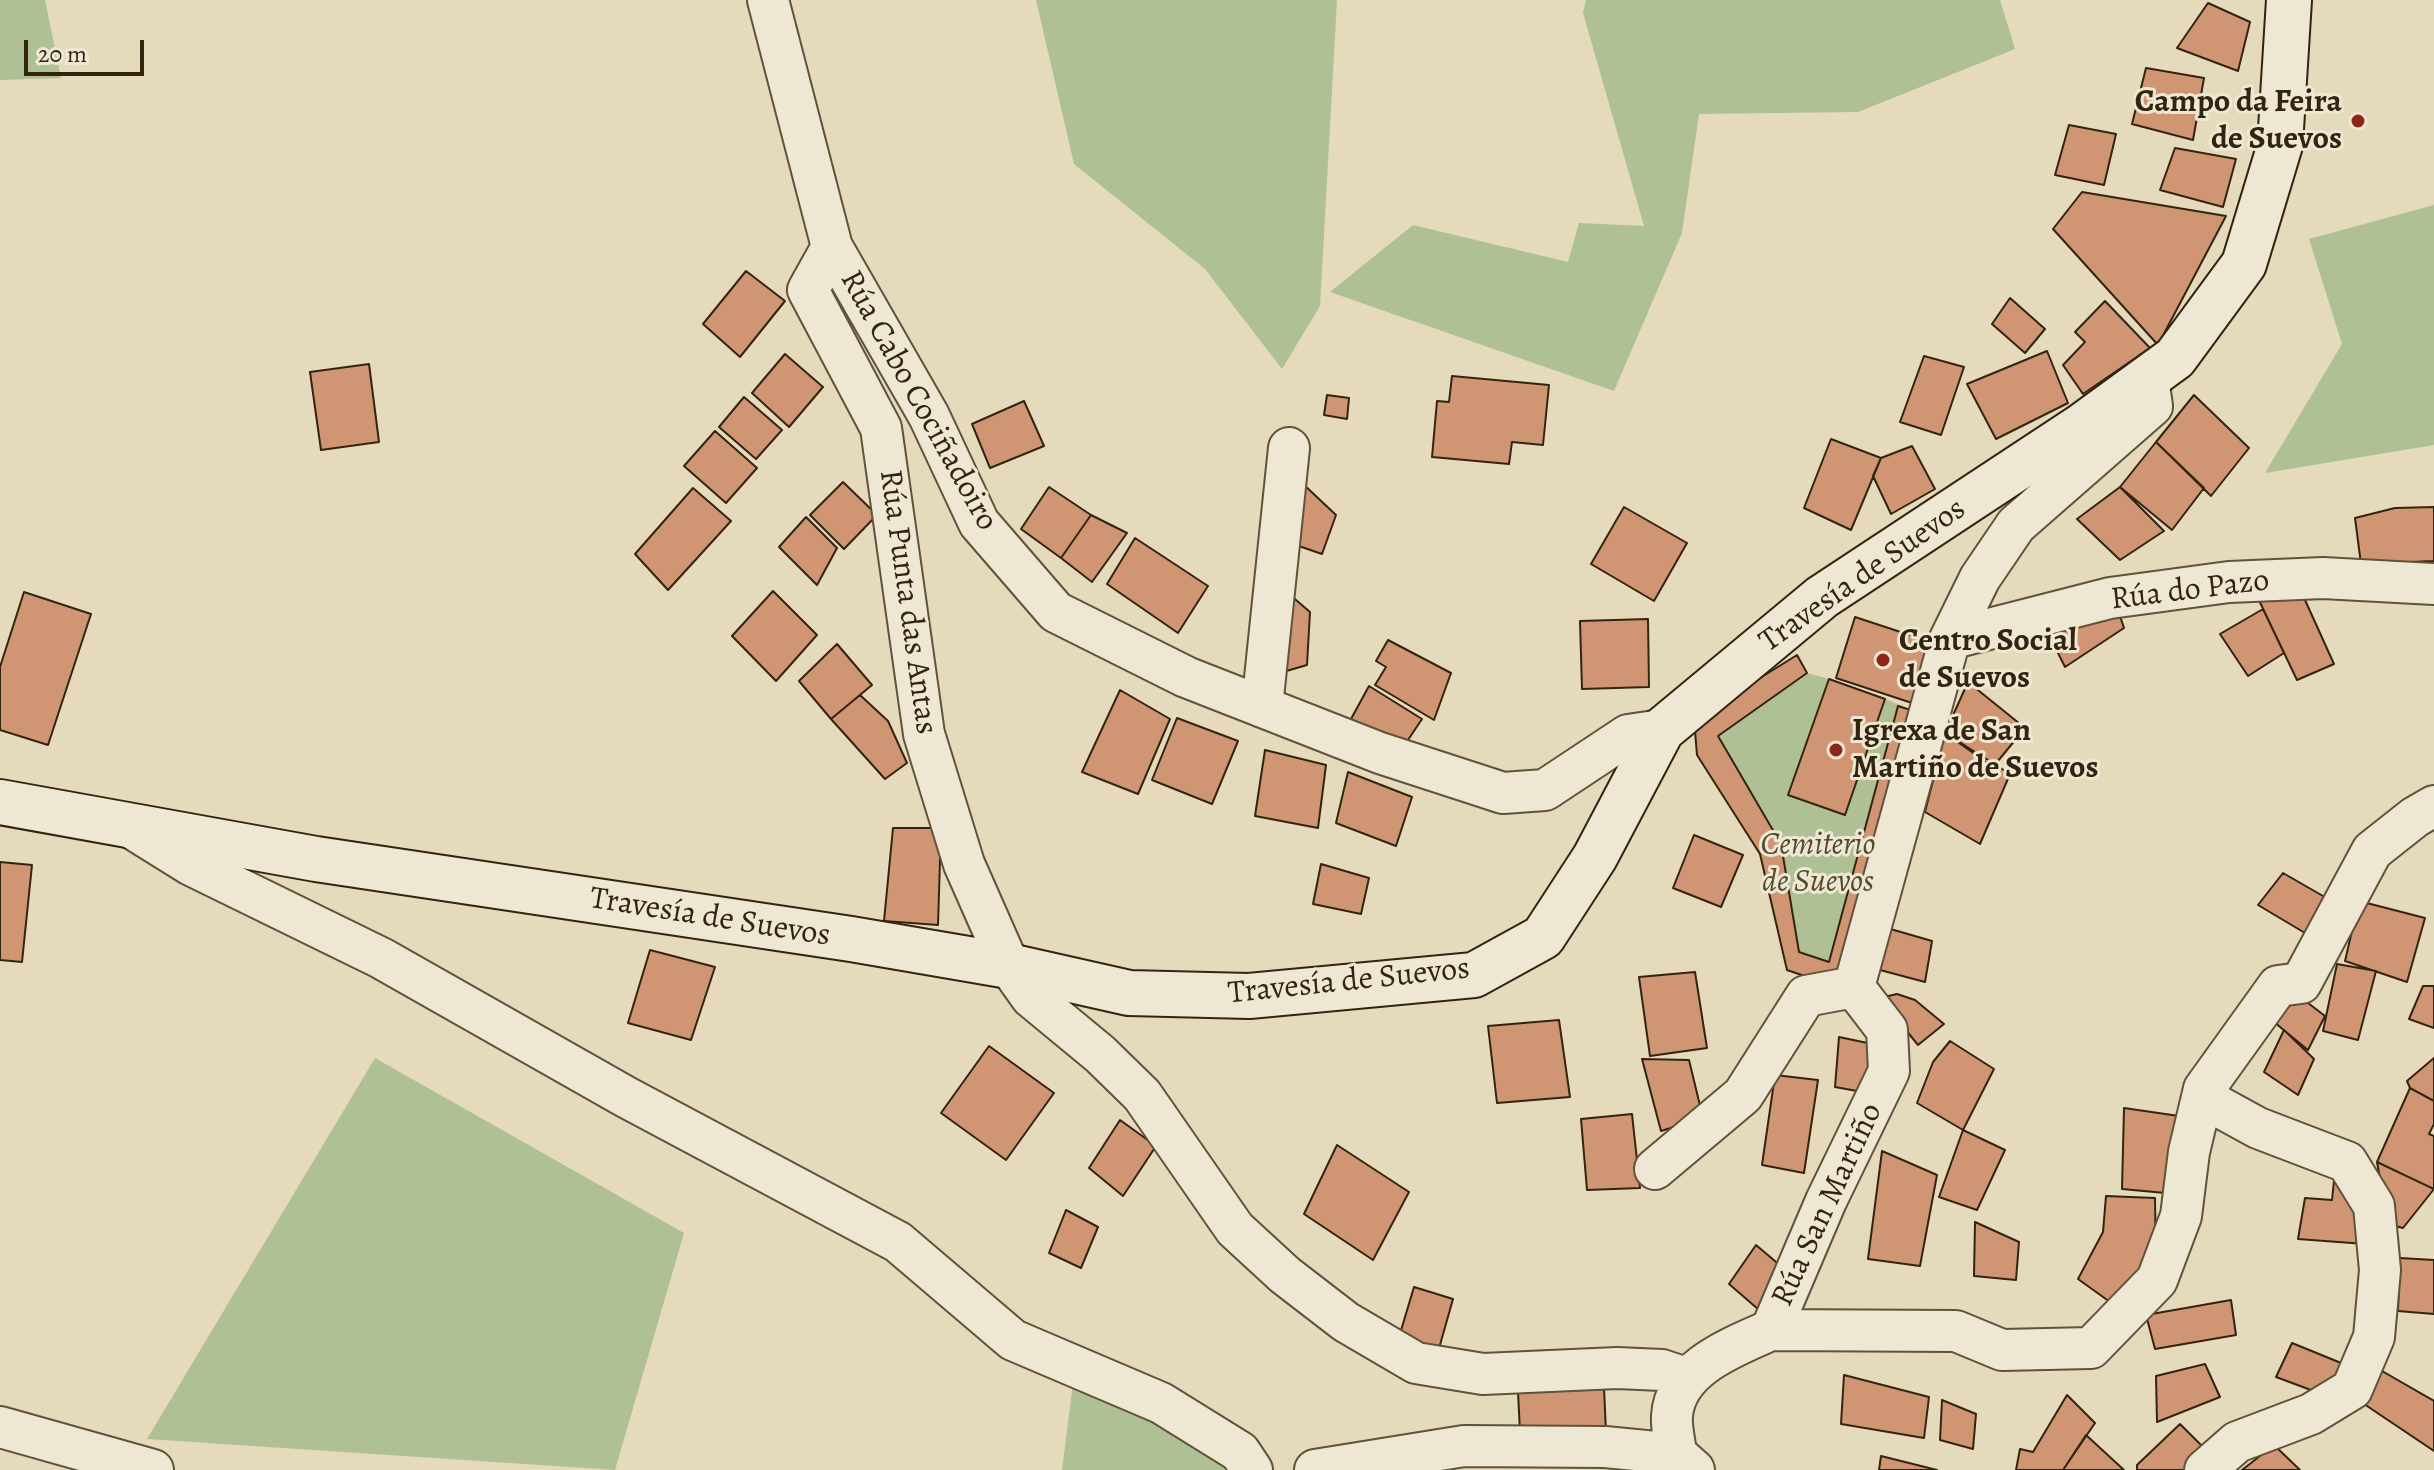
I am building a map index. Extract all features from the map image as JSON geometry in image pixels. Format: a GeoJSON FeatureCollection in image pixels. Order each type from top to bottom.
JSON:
{"type":"FeatureCollection","features":[{"type":"Feature","properties":{"kind":"street","name":"Rúa Cabo Cociñadoiro"},"geometry":{"type":"LineString","coordinates":[[768,0],[832,247],[929,416],[979,523],[1056,612],[1186,677],[1380,753],[1503,793],[1545,790],[1628,735],[1662,730]]}},
{"type":"Feature","properties":{"kind":"street","name":"Travesía de Suevos"},"geometry":{"type":"LineString","coordinates":[[0,802],[316,859],[851,939],[1009,966],[1129,993],[1234,996],[1474,975],[1543,937],[1595,857],[1662,730],[1822,597],[2083,425],[2175,358],[2244,264],[2280,145],[2289,0]]}},
{"type":"Feature","properties":{"kind":"street","name":"Rúa Punta das Antas"},"geometry":{"type":"LineString","coordinates":[[832,247],[808,290],[881,428],[924,734],[964,864],[1009,966]]}},
{"type":"Feature","properties":{"kind":"street"},"geometry":{"type":"LineString","coordinates":[[1655,1169],[1743,1095],[1806,996],[1854,987],[1950,639],[1980,578],[2016,525],[2152,406],[2148,378]]}},
{"type":"Feature","properties":{"kind":"street"},"geometry":{"type":"LineString","coordinates":[[1262,707],[1289,448]]}},
{"type":"Feature","properties":{"kind":"street","name":"Rúa do Pazo"},"geometry":{"type":"LineString","coordinates":[[1950,639],[2110,598],[2229,582],[2323,578],[2434,584]]}},
{"type":"Feature","properties":{"kind":"street"},"geometry":{"type":"LineString","coordinates":[[1771,1330],[1876,1333],[1956,1331],[2002,1350],[2091,1348],[2157,1280],[2181,1216],[2189,1152],[2204,1089],[2278,986],[2301,983],[2372,851],[2434,806]]}},
{"type":"Feature","properties":{"kind":"street"},"geometry":{"type":"LineString","coordinates":[[126,824],[191,865],[381,958],[626,1097],[898,1242],[1013,1340],[1161,1403],[1246,1461],[1299,1470]]}},
{"type":"Feature","properties":{"kind":"street"},"geometry":{"type":"LineString","coordinates":[[1009,966],[1031,997],[1100,1054],[1142,1095],[1235,1229],[1285,1275],[1346,1322],[1416,1363],[1470,1372],[1617,1368],[1662,1370],[1686,1378],[1672,1414],[1685,1462],[1605,1447],[1464,1446],[1315,1470]]}},
{"type":"Feature","properties":{"kind":"street","name":"Rúa San Martiño"},"geometry":{"type":"LineString","coordinates":[[1686,1378],[1735,1346],[1771,1330],[1826,1201],[1889,1071],[1887,1030],[1854,987]]}},
{"type":"Feature","properties":{"kind":"street"},"geometry":{"type":"LineString","coordinates":[[2204,1089],[2216,1105],[2258,1128],[2347,1162],[2374,1206],[2380,1270],[2374,1337],[2352,1389],[2311,1414],[2237,1442],[2205,1470]]}},
{"type":"Feature","properties":{"kind":"street"},"geometry":{"type":"LineString","coordinates":[[0,1427],[153,1470]]}},
{"type":"Feature","properties":{"kind":"green space"},"geometry":{"type":"Polygon","coordinates":[[[0,0],[45,0],[61,78],[0,80],[0,0]]]}},
{"type":"Feature","properties":{"kind":"green space"},"geometry":{"type":"Polygon","coordinates":[[[1036,0],[1337,0],[1320,306],[1282,369],[1205,269],[1074,164],[1036,0]]]}},
{"type":"Feature","properties":{"kind":"green space"},"geometry":{"type":"Polygon","coordinates":[[[1586,0],[2000,0],[2015,49],[1858,112],[1699,114],[1682,233],[1614,391],[1330,292],[1413,225],[1568,262],[1579,223],[1644,226],[1583,13],[1586,0]]]}},
{"type":"Feature","properties":{"kind":"green space"},"geometry":{"type":"Polygon","coordinates":[[[2434,205],[2434,445],[2265,473],[2342,344],[2309,239],[2434,205]]]}},
{"type":"Feature","properties":{"kind":"green space","name":"Cemiterio de Suevos"},"geometry":{"type":"Polygon","coordinates":[[[1797,655],[1807,673],[1829,679],[1789,795],[1844,815],[1885,699],[1920,713],[1828,984],[1787,970],[1760,854],[1697,755],[1694,719],[1797,655]]]}},
{"type":"Feature","properties":{"kind":"green space"},"geometry":{"type":"Polygon","coordinates":[[[375,1058],[684,1233],[615,1470],[147,1439],[375,1058]]]}},
{"type":"Feature","properties":{"kind":"green space"},"geometry":{"type":"Polygon","coordinates":[[[1073,1383],[1178,1431],[1215,1456],[1229,1470],[1062,1470],[1073,1383]]]}},
{"type":"Feature","properties":{"kind":"building"},"geometry":{"type":"Polygon","coordinates":[[[2208,3],[2250,22],[2238,71],[2177,48],[2208,3]]]}},
{"type":"Feature","properties":{"kind":"building"},"geometry":{"type":"Polygon","coordinates":[[[2146,68],[2204,78],[2193,140],[2132,124],[2146,68]]]}},
{"type":"Feature","properties":{"kind":"building"},"geometry":{"type":"Polygon","coordinates":[[[2069,125],[2116,134],[2104,185],[2055,175],[2069,125]]]}},
{"type":"Feature","properties":{"kind":"building"},"geometry":{"type":"Polygon","coordinates":[[[2175,148],[2236,159],[2223,207],[2160,190],[2175,148]]]}},
{"type":"Feature","properties":{"kind":"building"},"geometry":{"type":"Polygon","coordinates":[[[2082,192],[2226,216],[2158,345],[2053,229],[2082,192]]]}},
{"type":"Feature","properties":{"kind":"building"},"geometry":{"type":"Polygon","coordinates":[[[746,271],[785,301],[740,357],[703,324],[746,271]]]}},
{"type":"Feature","properties":{"kind":"building"},"geometry":{"type":"Polygon","coordinates":[[[2010,298],[2045,329],[2025,353],[1992,324],[2010,298]]]}},
{"type":"Feature","properties":{"kind":"building"},"geometry":{"type":"Polygon","coordinates":[[[2105,301],[2150,348],[2083,394],[2063,365],[2085,342],[2075,332],[2105,301]]]}},
{"type":"Feature","properties":{"kind":"building"},"geometry":{"type":"Polygon","coordinates":[[[2047,351],[2068,403],[1996,439],[1967,384],[2047,351]]]}},
{"type":"Feature","properties":{"kind":"building"},"geometry":{"type":"Polygon","coordinates":[[[785,354],[823,387],[789,427],[752,393],[785,354]]]}},
{"type":"Feature","properties":{"kind":"building"},"geometry":{"type":"Polygon","coordinates":[[[1924,356],[1964,367],[1941,435],[1900,422],[1924,356]]]}},
{"type":"Feature","properties":{"kind":"building"},"geometry":{"type":"Polygon","coordinates":[[[369,364],[379,442],[321,450],[310,372],[369,364]]]}},
{"type":"Feature","properties":{"kind":"building"},"geometry":{"type":"Polygon","coordinates":[[[1452,376],[1549,385],[1543,445],[1512,442],[1509,464],[1432,457],[1437,401],[1449,402],[1452,376]]]}},
{"type":"Feature","properties":{"kind":"building"},"geometry":{"type":"Polygon","coordinates":[[[1327,395],[1349,398],[1347,419],[1324,415],[1327,395]]]}},
{"type":"Feature","properties":{"kind":"building"},"geometry":{"type":"Polygon","coordinates":[[[2194,395],[2249,448],[2211,496],[2156,442],[2194,395]]]}},
{"type":"Feature","properties":{"kind":"building"},"geometry":{"type":"Polygon","coordinates":[[[744,397],[782,430],[756,459],[719,427],[744,397]]]}},
{"type":"Feature","properties":{"kind":"building"},"geometry":{"type":"Polygon","coordinates":[[[1024,401],[1044,446],[990,468],[972,424],[1024,401]]]}},
{"type":"Feature","properties":{"kind":"building"},"geometry":{"type":"Polygon","coordinates":[[[715,431],[757,468],[726,503],[684,466],[715,431]]]}},
{"type":"Feature","properties":{"kind":"building"},"geometry":{"type":"Polygon","coordinates":[[[1831,439],[1881,458],[1851,530],[1804,508],[1831,439]]]}},
{"type":"Feature","properties":{"kind":"building"},"geometry":{"type":"Polygon","coordinates":[[[2156,442],[2204,488],[2172,530],[2120,487],[2156,442]]]}},
{"type":"Feature","properties":{"kind":"building"},"geometry":{"type":"Polygon","coordinates":[[[1912,446],[1935,489],[1891,514],[1873,476],[1881,458],[1912,446]]]}},
{"type":"Feature","properties":{"kind":"building"},"geometry":{"type":"Polygon","coordinates":[[[843,482],[877,515],[844,549],[810,515],[843,482]]]}},
{"type":"Feature","properties":{"kind":"building"},"geometry":{"type":"Polygon","coordinates":[[[1302,483],[1336,515],[1322,554],[1293,544],[1302,483]]]}},
{"type":"Feature","properties":{"kind":"building"},"geometry":{"type":"Polygon","coordinates":[[[1049,487],[1091,515],[1061,558],[1021,529],[1049,487]]]}},
{"type":"Feature","properties":{"kind":"building"},"geometry":{"type":"Polygon","coordinates":[[[2120,487],[2164,531],[2120,560],[2077,519],[2120,487]]]}},
{"type":"Feature","properties":{"kind":"building"},"geometry":{"type":"Polygon","coordinates":[[[693,488],[731,521],[668,590],[635,554],[693,488]]]}},
{"type":"Feature","properties":{"kind":"building"},"geometry":{"type":"Polygon","coordinates":[[[1624,507],[1687,543],[1654,601],[1591,564],[1624,507]]]}},
{"type":"Feature","properties":{"kind":"building"},"geometry":{"type":"Polygon","coordinates":[[[2434,507],[2434,561],[2361,564],[2355,518],[2395,508],[2434,507]]]}},
{"type":"Feature","properties":{"kind":"building"},"geometry":{"type":"Polygon","coordinates":[[[1091,515],[1127,533],[1092,582],[1061,558],[1091,515]]]}},
{"type":"Feature","properties":{"kind":"building"},"geometry":{"type":"Polygon","coordinates":[[[806,517],[837,548],[817,585],[779,547],[806,517]]]}},
{"type":"Feature","properties":{"kind":"building"},"geometry":{"type":"Polygon","coordinates":[[[1135,538],[1208,586],[1178,633],[1107,584],[1135,538]]]}},
{"type":"Feature","properties":{"kind":"building"},"geometry":{"type":"Polygon","coordinates":[[[2300,589],[2334,664],[2297,680],[2256,594],[2300,589]]]}},
{"type":"Feature","properties":{"kind":"building"},"geometry":{"type":"Polygon","coordinates":[[[773,591],[817,635],[776,681],[732,636],[773,591]]]}},
{"type":"Feature","properties":{"kind":"building"},"geometry":{"type":"Polygon","coordinates":[[[24,592],[91,614],[48,745],[0,730],[0,667],[24,592]]]}},
{"type":"Feature","properties":{"kind":"building"},"geometry":{"type":"Polygon","coordinates":[[[1289,594],[1310,612],[1307,665],[1283,672],[1289,594]]]}},
{"type":"Feature","properties":{"kind":"building"},"geometry":{"type":"Polygon","coordinates":[[[2263,609],[2284,653],[2248,676],[2220,634],[2263,609]]]}},
{"type":"Feature","properties":{"kind":"building"},"geometry":{"type":"Polygon","coordinates":[[[2119,613],[2124,628],[2065,667],[2045,627],[2119,613]]]}},
{"type":"Feature","properties":{"kind":"building","name":"Centro Social de Suevos"},"geometry":{"type":"Polygon","coordinates":[[[1855,617],[1931,642],[1912,703],[1836,678],[1855,617]]]}},
{"type":"Feature","properties":{"kind":"building"},"geometry":{"type":"Polygon","coordinates":[[[1648,619],[1649,687],[1582,689],[1580,621],[1648,619]]]}},
{"type":"Feature","properties":{"kind":"building"},"geometry":{"type":"Polygon","coordinates":[[[1388,640],[1451,673],[1434,720],[1375,685],[1386,667],[1376,661],[1388,640]]]}},
{"type":"Feature","properties":{"kind":"building"},"geometry":{"type":"Polygon","coordinates":[[[837,644],[872,685],[831,719],[799,681],[837,644]]]}},
{"type":"Feature","properties":{"kind":"building"},"geometry":{"type":"Polygon","coordinates":[[[1797,655],[1807,673],[1718,736],[1781,844],[1799,952],[1829,962],[1898,706],[1920,713],[1841,979],[1828,984],[1787,970],[1760,854],[1697,755],[1694,719],[1797,655]]]}},
{"type":"Feature","properties":{"kind":"building","name":"Igrexa de San Martiño de Suevos"},"geometry":{"type":"Polygon","coordinates":[[[1829,679],[1885,699],[1845,815],[1788,795],[1829,679]]]}},
{"type":"Feature","properties":{"kind":"building"},"geometry":{"type":"Polygon","coordinates":[[[1968,682],[2025,728],[1993,767],[1945,733],[1968,682]]]}},
{"type":"Feature","properties":{"kind":"building"},"geometry":{"type":"Polygon","coordinates":[[[1369,686],[1422,719],[1402,749],[1351,719],[1369,686]]]}},
{"type":"Feature","properties":{"kind":"building"},"geometry":{"type":"Polygon","coordinates":[[[1120,690],[1170,719],[1138,794],[1082,772],[1120,690]]]}},
{"type":"Feature","properties":{"kind":"building"},"geometry":{"type":"Polygon","coordinates":[[[860,695],[888,721],[907,763],[885,779],[831,719],[860,695]]]}},
{"type":"Feature","properties":{"kind":"building"},"geometry":{"type":"Polygon","coordinates":[[[1177,718],[1238,741],[1212,804],[1152,780],[1177,718]]]}},
{"type":"Feature","properties":{"kind":"building"},"geometry":{"type":"Polygon","coordinates":[[[1945,733],[2010,774],[1980,844],[1925,812],[1945,733]]]}},
{"type":"Feature","properties":{"kind":"building"},"geometry":{"type":"Polygon","coordinates":[[[1265,750],[1326,765],[1318,828],[1255,816],[1265,750]]]}},
{"type":"Feature","properties":{"kind":"building"},"geometry":{"type":"Polygon","coordinates":[[[1348,772],[1412,797],[1396,846],[1336,823],[1348,772]]]}},
{"type":"Feature","properties":{"kind":"building"},"geometry":{"type":"Polygon","coordinates":[[[893,828],[941,828],[938,925],[884,921],[893,828]]]}},
{"type":"Feature","properties":{"kind":"building"},"geometry":{"type":"Polygon","coordinates":[[[1694,835],[1743,855],[1721,907],[1673,888],[1694,835]]]}},
{"type":"Feature","properties":{"kind":"building"},"geometry":{"type":"Polygon","coordinates":[[[0,862],[32,865],[22,962],[0,960],[0,862]]]}},
{"type":"Feature","properties":{"kind":"building"},"geometry":{"type":"Polygon","coordinates":[[[1321,864],[1369,878],[1361,914],[1313,904],[1321,864]]]}},
{"type":"Feature","properties":{"kind":"building"},"geometry":{"type":"Polygon","coordinates":[[[2283,873],[2330,900],[2305,933],[2258,905],[2283,873]]]}},
{"type":"Feature","properties":{"kind":"building"},"geometry":{"type":"Polygon","coordinates":[[[2359,901],[2425,918],[2407,982],[2345,961],[2359,901]]]}},
{"type":"Feature","properties":{"kind":"building"},"geometry":{"type":"Polygon","coordinates":[[[1887,928],[1932,941],[1925,982],[1880,970],[1887,928]]]}},
{"type":"Feature","properties":{"kind":"building"},"geometry":{"type":"Polygon","coordinates":[[[650,950],[715,967],[691,1040],[628,1023],[650,950]]]}},
{"type":"Feature","properties":{"kind":"building"},"geometry":{"type":"Polygon","coordinates":[[[2337,964],[2376,971],[2358,1040],[2323,1031],[2337,964]]]}},
{"type":"Feature","properties":{"kind":"building"},"geometry":{"type":"Polygon","coordinates":[[[1695,972],[1707,1048],[1650,1056],[1639,977],[1695,972]]]}},
{"type":"Feature","properties":{"kind":"building"},"geometry":{"type":"Polygon","coordinates":[[[2423,986],[2434,986],[2434,1028],[2409,1019],[2423,986]]]}},
{"type":"Feature","properties":{"kind":"building"},"geometry":{"type":"Polygon","coordinates":[[[1897,994],[1915,1000],[1944,1024],[1918,1045],[1880,998],[1897,994]]]}},
{"type":"Feature","properties":{"kind":"building"},"geometry":{"type":"Polygon","coordinates":[[[2299,996],[2325,1016],[2308,1050],[2274,1022],[2299,996]]]}},
{"type":"Feature","properties":{"kind":"building"},"geometry":{"type":"Polygon","coordinates":[[[1559,1020],[1570,1097],[1497,1103],[1488,1026],[1559,1020]]]}},
{"type":"Feature","properties":{"kind":"building"},"geometry":{"type":"Polygon","coordinates":[[[2284,1030],[2314,1059],[2298,1095],[2264,1072],[2284,1030]]]}},
{"type":"Feature","properties":{"kind":"building"},"geometry":{"type":"Polygon","coordinates":[[[1839,1037],[1877,1045],[1868,1093],[1835,1087],[1839,1037]]]}},
{"type":"Feature","properties":{"kind":"building"},"geometry":{"type":"Polygon","coordinates":[[[1950,1041],[1994,1069],[1963,1130],[1917,1103],[1933,1062],[1950,1041]]]}},
{"type":"Feature","properties":{"kind":"building"},"geometry":{"type":"Polygon","coordinates":[[[989,1046],[1054,1093],[1006,1160],[941,1113],[989,1046]]]}},
{"type":"Feature","properties":{"kind":"building"},"geometry":{"type":"Polygon","coordinates":[[[2434,1058],[2434,1101],[2410,1088],[2407,1081],[2434,1058]]]}},
{"type":"Feature","properties":{"kind":"building"},"geometry":{"type":"Polygon","coordinates":[[[1642,1059],[1689,1060],[1703,1118],[1661,1131],[1642,1059]]]}},
{"type":"Feature","properties":{"kind":"building"},"geometry":{"type":"Polygon","coordinates":[[[1775,1075],[1818,1080],[1804,1173],[1762,1165],[1775,1075]]]}},
{"type":"Feature","properties":{"kind":"building"},"geometry":{"type":"Polygon","coordinates":[[[2410,1088],[2434,1101],[2434,1124],[2429,1134],[2434,1136],[2434,1189],[2377,1162],[2410,1088]]]}},
{"type":"Feature","properties":{"kind":"building"},"geometry":{"type":"Polygon","coordinates":[[[2124,1108],[2179,1116],[2176,1194],[2122,1189],[2124,1108]]]}},
{"type":"Feature","properties":{"kind":"building"},"geometry":{"type":"Polygon","coordinates":[[[1632,1114],[1640,1188],[1587,1190],[1581,1119],[1632,1114]]]}},
{"type":"Feature","properties":{"kind":"building"},"geometry":{"type":"Polygon","coordinates":[[[1120,1120],[1156,1146],[1123,1196],[1089,1168],[1120,1120]]]}},
{"type":"Feature","properties":{"kind":"building"},"geometry":{"type":"Polygon","coordinates":[[[1963,1130],[2005,1150],[1977,1210],[1939,1197],[1963,1130]]]}},
{"type":"Feature","properties":{"kind":"building"},"geometry":{"type":"Polygon","coordinates":[[[1337,1145],[1409,1192],[1373,1260],[1304,1214],[1337,1145]]]}},
{"type":"Feature","properties":{"kind":"building"},"geometry":{"type":"Polygon","coordinates":[[[1882,1151],[1937,1175],[1920,1266],[1868,1259],[1882,1151]]]}},
{"type":"Feature","properties":{"kind":"building"},"geometry":{"type":"Polygon","coordinates":[[[2377,1162],[2434,1189],[2403,1228],[2388,1224],[2377,1162]]]}},
{"type":"Feature","properties":{"kind":"building"},"geometry":{"type":"Polygon","coordinates":[[[2335,1171],[2359,1216],[2365,1244],[2298,1239],[2305,1198],[2332,1200],[2335,1171]]]}},
{"type":"Feature","properties":{"kind":"building"},"geometry":{"type":"Polygon","coordinates":[[[2106,1196],[2155,1198],[2156,1259],[2117,1307],[2078,1279],[2103,1232],[2106,1196]]]}},
{"type":"Feature","properties":{"kind":"building"},"geometry":{"type":"Polygon","coordinates":[[[1066,1210],[1098,1227],[1081,1268],[1049,1253],[1066,1210]]]}},
{"type":"Feature","properties":{"kind":"building"},"geometry":{"type":"Polygon","coordinates":[[[1975,1222],[2019,1242],[2016,1280],[1974,1276],[1975,1222]]]}},
{"type":"Feature","properties":{"kind":"building"},"geometry":{"type":"Polygon","coordinates":[[[1756,1245],[1782,1267],[1766,1316],[1729,1284],[1756,1245]]]}},
{"type":"Feature","properties":{"kind":"building"},"geometry":{"type":"Polygon","coordinates":[[[2400,1258],[2434,1260],[2434,1314],[2398,1311],[2400,1258]]]}},
{"type":"Feature","properties":{"kind":"building"},"geometry":{"type":"Polygon","coordinates":[[[1414,1287],[1453,1299],[1438,1352],[1399,1337],[1414,1287]]]}},
{"type":"Feature","properties":{"kind":"building"},"geometry":{"type":"Polygon","coordinates":[[[2231,1300],[2236,1335],[2155,1349],[2146,1315],[2231,1300]]]}},
{"type":"Feature","properties":{"kind":"building"},"geometry":{"type":"Polygon","coordinates":[[[2292,1343],[2346,1365],[2327,1396],[2276,1377],[2292,1343]]]}},
{"type":"Feature","properties":{"kind":"building"},"geometry":{"type":"Polygon","coordinates":[[[2205,1364],[2220,1397],[2157,1422],[2156,1376],[2205,1364]]]}},
{"type":"Feature","properties":{"kind":"building"},"geometry":{"type":"Polygon","coordinates":[[[2382,1371],[2434,1401],[2434,1451],[2364,1404],[2382,1371]]]}},
{"type":"Feature","properties":{"kind":"building"},"geometry":{"type":"Polygon","coordinates":[[[1844,1375],[1929,1397],[1924,1438],[1841,1424],[1844,1375]]]}},
{"type":"Feature","properties":{"kind":"building"},"geometry":{"type":"Polygon","coordinates":[[[1604,1388],[1606,1432],[1520,1432],[1518,1392],[1604,1388]]]}},
{"type":"Feature","properties":{"kind":"building"},"geometry":{"type":"Polygon","coordinates":[[[2067,1395],[2095,1423],[2063,1470],[2016,1470],[2020,1449],[2033,1452],[2067,1395]]]}},
{"type":"Feature","properties":{"kind":"building"},"geometry":{"type":"Polygon","coordinates":[[[1942,1400],[1976,1414],[1973,1449],[1940,1440],[1942,1400]]]}},
{"type":"Feature","properties":{"kind":"building"},"geometry":{"type":"Polygon","coordinates":[[[2180,1424],[2208,1452],[2187,1470],[2137,1470],[2137,1465],[2180,1424]]]}},
{"type":"Feature","properties":{"kind":"building"},"geometry":{"type":"Polygon","coordinates":[[[2086,1435],[2124,1470],[2063,1470],[2086,1435]]]}},
{"type":"Feature","properties":{"kind":"building"},"geometry":{"type":"Polygon","coordinates":[[[2274,1445],[2300,1470],[2242,1470],[2274,1445]]]}},
{"type":"Feature","properties":{"kind":"building"},"geometry":{"type":"Polygon","coordinates":[[[1881,1456],[1937,1470],[1879,1470],[1881,1456]]]}},
{"type":"Feature","properties":{"kind":"place","name":"Campo da Feira de Suevos"},"geometry":{"type":"Point","coordinates":[2358,121]}},
{"type":"Feature","properties":{"kind":"place","name":"Centro Social de Suevos"},"geometry":{"type":"Point","coordinates":[1883,660]}},
{"type":"Feature","properties":{"kind":"place","name":"Igrexa de San Martiño de Suevos"},"geometry":{"type":"Point","coordinates":[1836,750]}}]}
